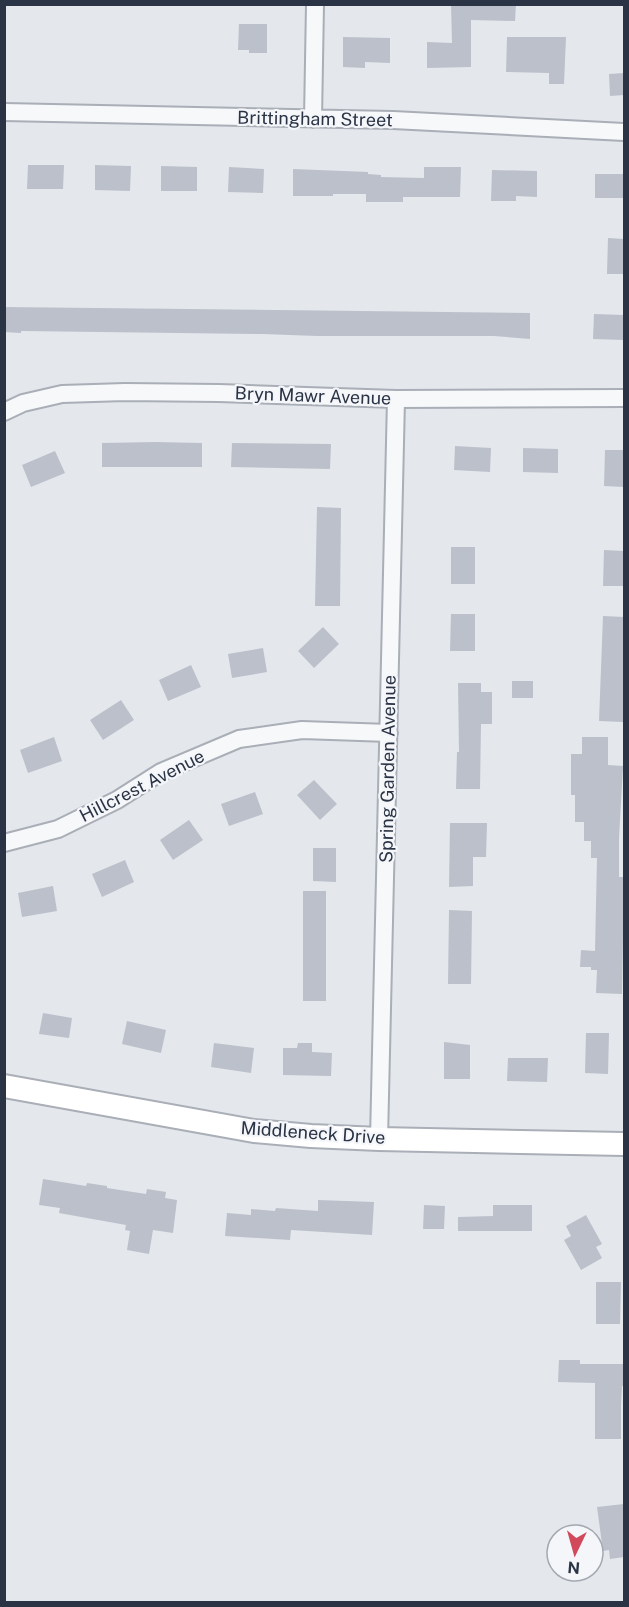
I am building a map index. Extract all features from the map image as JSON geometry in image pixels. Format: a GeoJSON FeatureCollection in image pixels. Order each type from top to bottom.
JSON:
{"type":"FeatureCollection","features":[{"type":"Feature","properties":{"kind":"street"},"geometry":{"type":"LineString","coordinates":[[313,119],[315,4]]}},
{"type":"Feature","properties":{"kind":"street","name":"Brittingham Street"},"geometry":{"type":"LineString","coordinates":[[4,112],[393,120],[624,132]]}},
{"type":"Feature","properties":{"kind":"street","name":"Bryn Mawr Avenue"},"geometry":{"type":"LineString","coordinates":[[4,412],[23,403],[62,394],[126,392],[396,399],[624,398]]}},
{"type":"Feature","properties":{"kind":"street","name":"Spring Garden Avenue"},"geometry":{"type":"LineString","coordinates":[[379,1139],[396,399]]}},
{"type":"Feature","properties":{"kind":"street","name":"Hillcrest Avenue"},"geometry":{"type":"LineString","coordinates":[[4,843],[58,829],[117,801],[161,772],[239,739],[302,730],[389,733]]}},
{"type":"Feature","properties":{"kind":"street","name":"Middleneck Drive"},"geometry":{"type":"LineString","coordinates":[[4,1086],[254,1131],[379,1139],[624,1144]]}},
{"type":"Feature","properties":{"kind":"building"},"geometry":{"type":"Polygon","coordinates":[[[451,4],[516,4],[515,21],[471,20],[471,67],[427,68],[427,42],[452,43],[451,4]]]}},
{"type":"Feature","properties":{"kind":"building"},"geometry":{"type":"Polygon","coordinates":[[[239,24],[267,24],[267,53],[249,53],[249,50],[238,50],[239,24]]]}},
{"type":"Feature","properties":{"kind":"building"},"geometry":{"type":"Polygon","coordinates":[[[343,37],[390,38],[390,63],[365,62],[365,68],[343,67],[343,37]]]}},
{"type":"Feature","properties":{"kind":"building"},"geometry":{"type":"Polygon","coordinates":[[[507,37],[566,37],[564,84],[549,84],[549,73],[506,72],[507,37]]]}},
{"type":"Feature","properties":{"kind":"building"},"geometry":{"type":"Polygon","coordinates":[[[624,73],[624,95],[610,96],[609,74],[624,73]]]}},
{"type":"Feature","properties":{"kind":"building"},"geometry":{"type":"Polygon","coordinates":[[[28,165],[64,165],[63,189],[27,189],[28,165]]]}},
{"type":"Feature","properties":{"kind":"building"},"geometry":{"type":"Polygon","coordinates":[[[95,165],[131,166],[130,191],[95,190],[95,165]]]}},
{"type":"Feature","properties":{"kind":"building"},"geometry":{"type":"Polygon","coordinates":[[[161,166],[197,167],[197,191],[161,191],[161,166]]]}},
{"type":"Feature","properties":{"kind":"building"},"geometry":{"type":"Polygon","coordinates":[[[229,167],[264,169],[263,193],[228,192],[229,167]]]}},
{"type":"Feature","properties":{"kind":"building"},"geometry":{"type":"Polygon","coordinates":[[[424,167],[461,167],[460,197],[403,197],[403,202],[366,202],[366,194],[293,196],[293,169],[368,172],[368,174],[381,175],[381,177],[424,178],[424,167]]]}},
{"type":"Feature","properties":{"kind":"building"},"geometry":{"type":"Polygon","coordinates":[[[492,170],[537,171],[537,197],[516,196],[516,201],[491,201],[492,170]]]}},
{"type":"Feature","properties":{"kind":"building"},"geometry":{"type":"Polygon","coordinates":[[[595,174],[624,174],[624,198],[595,198],[595,174]]]}},
{"type":"Feature","properties":{"kind":"building"},"geometry":{"type":"Polygon","coordinates":[[[608,238],[624,239],[624,274],[607,274],[608,238]]]}},
{"type":"Feature","properties":{"kind":"building"},"geometry":{"type":"Polygon","coordinates":[[[4,307],[530,313],[530,339],[494,336],[4,332],[4,307]]]}},
{"type":"Feature","properties":{"kind":"building"},"geometry":{"type":"Polygon","coordinates":[[[594,314],[624,315],[624,340],[593,339],[594,314]]]}},
{"type":"Feature","properties":{"kind":"building"},"geometry":{"type":"Polygon","coordinates":[[[102,443],[202,443],[202,467],[102,467],[102,443]]]}},
{"type":"Feature","properties":{"kind":"building"},"geometry":{"type":"Polygon","coordinates":[[[232,443],[331,444],[330,469],[231,467],[232,443]]]}},
{"type":"Feature","properties":{"kind":"building"},"geometry":{"type":"Polygon","coordinates":[[[455,446],[491,448],[490,472],[454,470],[455,446]]]}},
{"type":"Feature","properties":{"kind":"building"},"geometry":{"type":"Polygon","coordinates":[[[523,448],[558,449],[558,473],[523,472],[523,448]]]}},
{"type":"Feature","properties":{"kind":"building"},"geometry":{"type":"Polygon","coordinates":[[[605,450],[624,450],[624,487],[604,486],[605,450]]]}},
{"type":"Feature","properties":{"kind":"building"},"geometry":{"type":"Polygon","coordinates":[[[55,451],[65,473],[31,487],[22,465],[55,451]]]}},
{"type":"Feature","properties":{"kind":"building"},"geometry":{"type":"Polygon","coordinates":[[[317,507],[341,508],[340,606],[315,606],[317,507]]]}},
{"type":"Feature","properties":{"kind":"building"},"geometry":{"type":"Polygon","coordinates":[[[451,547],[475,547],[475,584],[451,584],[451,547]]]}},
{"type":"Feature","properties":{"kind":"building"},"geometry":{"type":"Polygon","coordinates":[[[604,550],[624,551],[624,586],[603,586],[604,550]]]}},
{"type":"Feature","properties":{"kind":"building"},"geometry":{"type":"Polygon","coordinates":[[[451,614],[475,614],[475,651],[450,651],[451,614]]]}},
{"type":"Feature","properties":{"kind":"building"},"geometry":{"type":"Polygon","coordinates":[[[603,616],[624,617],[624,722],[599,721],[603,616]]]}},
{"type":"Feature","properties":{"kind":"building"},"geometry":{"type":"Polygon","coordinates":[[[323,627],[339,644],[314,668],[298,651],[323,627]]]}},
{"type":"Feature","properties":{"kind":"building"},"geometry":{"type":"Polygon","coordinates":[[[263,648],[267,672],[232,678],[228,654],[263,648]]]}},
{"type":"Feature","properties":{"kind":"building"},"geometry":{"type":"Polygon","coordinates":[[[191,665],[201,687],[168,701],[159,680],[191,665]]]}},
{"type":"Feature","properties":{"kind":"building"},"geometry":{"type":"Polygon","coordinates":[[[512,681],[533,681],[533,698],[512,698],[512,681]]]}},
{"type":"Feature","properties":{"kind":"building"},"geometry":{"type":"Polygon","coordinates":[[[458,683],[481,683],[481,692],[492,692],[492,724],[481,724],[480,789],[456,789],[457,752],[459,752],[458,683]]]}},
{"type":"Feature","properties":{"kind":"building"},"geometry":{"type":"Polygon","coordinates":[[[121,700],[134,720],[103,740],[90,720],[121,700]]]}},
{"type":"Feature","properties":{"kind":"building"},"geometry":{"type":"Polygon","coordinates":[[[54,737],[62,761],[28,773],[20,750],[54,737]]]}},
{"type":"Feature","properties":{"kind":"building"},"geometry":{"type":"Polygon","coordinates":[[[582,737],[608,737],[608,765],[623,766],[619,838],[619,877],[624,877],[622,994],[596,993],[597,970],[591,970],[591,967],[580,967],[581,950],[595,951],[597,858],[591,858],[591,841],[584,841],[584,822],[575,822],[575,795],[571,795],[571,754],[582,754],[582,737]]]}},
{"type":"Feature","properties":{"kind":"building"},"geometry":{"type":"Polygon","coordinates":[[[314,780],[337,804],[320,820],[297,795],[314,780]]]}},
{"type":"Feature","properties":{"kind":"building"},"geometry":{"type":"Polygon","coordinates":[[[255,792],[263,814],[229,826],[221,804],[255,792]]]}},
{"type":"Feature","properties":{"kind":"building"},"geometry":{"type":"Polygon","coordinates":[[[189,820],[203,840],[173,860],[160,840],[189,820]]]}},
{"type":"Feature","properties":{"kind":"building"},"geometry":{"type":"Polygon","coordinates":[[[450,823],[487,823],[486,857],[473,857],[473,886],[449,887],[450,823]]]}},
{"type":"Feature","properties":{"kind":"building"},"geometry":{"type":"Polygon","coordinates":[[[313,848],[336,848],[336,882],[313,881],[313,848]]]}},
{"type":"Feature","properties":{"kind":"building"},"geometry":{"type":"Polygon","coordinates":[[[125,860],[134,882],[102,897],[92,874],[125,860]]]}},
{"type":"Feature","properties":{"kind":"building"},"geometry":{"type":"Polygon","coordinates":[[[53,886],[57,911],[22,917],[18,893],[53,886]]]}},
{"type":"Feature","properties":{"kind":"building"},"geometry":{"type":"Polygon","coordinates":[[[303,891],[326,891],[326,1001],[303,1001],[303,891]]]}},
{"type":"Feature","properties":{"kind":"building"},"geometry":{"type":"Polygon","coordinates":[[[449,910],[472,911],[471,984],[448,984],[449,910]]]}},
{"type":"Feature","properties":{"kind":"building"},"geometry":{"type":"Polygon","coordinates":[[[43,1013],[72,1018],[69,1038],[39,1034],[43,1013]]]}},
{"type":"Feature","properties":{"kind":"building"},"geometry":{"type":"Polygon","coordinates":[[[127,1021],[166,1030],[161,1053],[122,1044],[127,1021]]]}},
{"type":"Feature","properties":{"kind":"building"},"geometry":{"type":"Polygon","coordinates":[[[586,1033],[609,1033],[608,1074],[585,1073],[586,1033]]]}},
{"type":"Feature","properties":{"kind":"building"},"geometry":{"type":"Polygon","coordinates":[[[444,1042],[470,1045],[470,1079],[444,1079],[444,1042]]]}},
{"type":"Feature","properties":{"kind":"building"},"geometry":{"type":"Polygon","coordinates":[[[214,1043],[254,1048],[251,1073],[211,1067],[214,1043]]]}},
{"type":"Feature","properties":{"kind":"building"},"geometry":{"type":"Polygon","coordinates":[[[298,1043],[312,1043],[312,1052],[332,1053],[331,1076],[283,1075],[283,1048],[297,1048],[298,1043]]]}},
{"type":"Feature","properties":{"kind":"building"},"geometry":{"type":"Polygon","coordinates":[[[508,1058],[548,1058],[547,1082],[507,1081],[508,1058]]]}},
{"type":"Feature","properties":{"kind":"building"},"geometry":{"type":"Polygon","coordinates":[[[43,1179],[86,1186],[87,1183],[146,1194],[147,1189],[166,1192],[165,1198],[177,1200],[173,1233],[153,1230],[149,1254],[127,1250],[130,1231],[125,1230],[126,1225],[59,1213],[60,1208],[39,1205],[43,1179]]]}},
{"type":"Feature","properties":{"kind":"building"},"geometry":{"type":"Polygon","coordinates":[[[318,1200],[374,1202],[372,1235],[291,1230],[290,1240],[225,1236],[227,1213],[251,1215],[251,1209],[275,1211],[276,1208],[318,1211],[318,1200]]]}},
{"type":"Feature","properties":{"kind":"building"},"geometry":{"type":"Polygon","coordinates":[[[424,1205],[445,1206],[444,1229],[423,1229],[424,1205]]]}},
{"type":"Feature","properties":{"kind":"building"},"geometry":{"type":"Polygon","coordinates":[[[493,1205],[532,1205],[532,1231],[458,1231],[458,1217],[493,1216],[493,1205]]]}},
{"type":"Feature","properties":{"kind":"building"},"geometry":{"type":"Polygon","coordinates":[[[586,1215],[602,1244],[596,1247],[602,1258],[581,1270],[564,1240],[571,1236],[566,1226],[586,1215]]]}},
{"type":"Feature","properties":{"kind":"building"},"geometry":{"type":"Polygon","coordinates":[[[596,1282],[621,1282],[620,1324],[596,1324],[596,1282]]]}},
{"type":"Feature","properties":{"kind":"building"},"geometry":{"type":"Polygon","coordinates":[[[559,1360],[580,1360],[580,1364],[624,1364],[621,1439],[595,1439],[595,1383],[558,1382],[559,1360]]]}},
{"type":"Feature","properties":{"kind":"building"},"geometry":{"type":"Polygon","coordinates":[[[624,1504],[624,1557],[610,1559],[609,1550],[605,1551],[605,1523],[599,1523],[597,1507],[624,1504]]]}}]}
